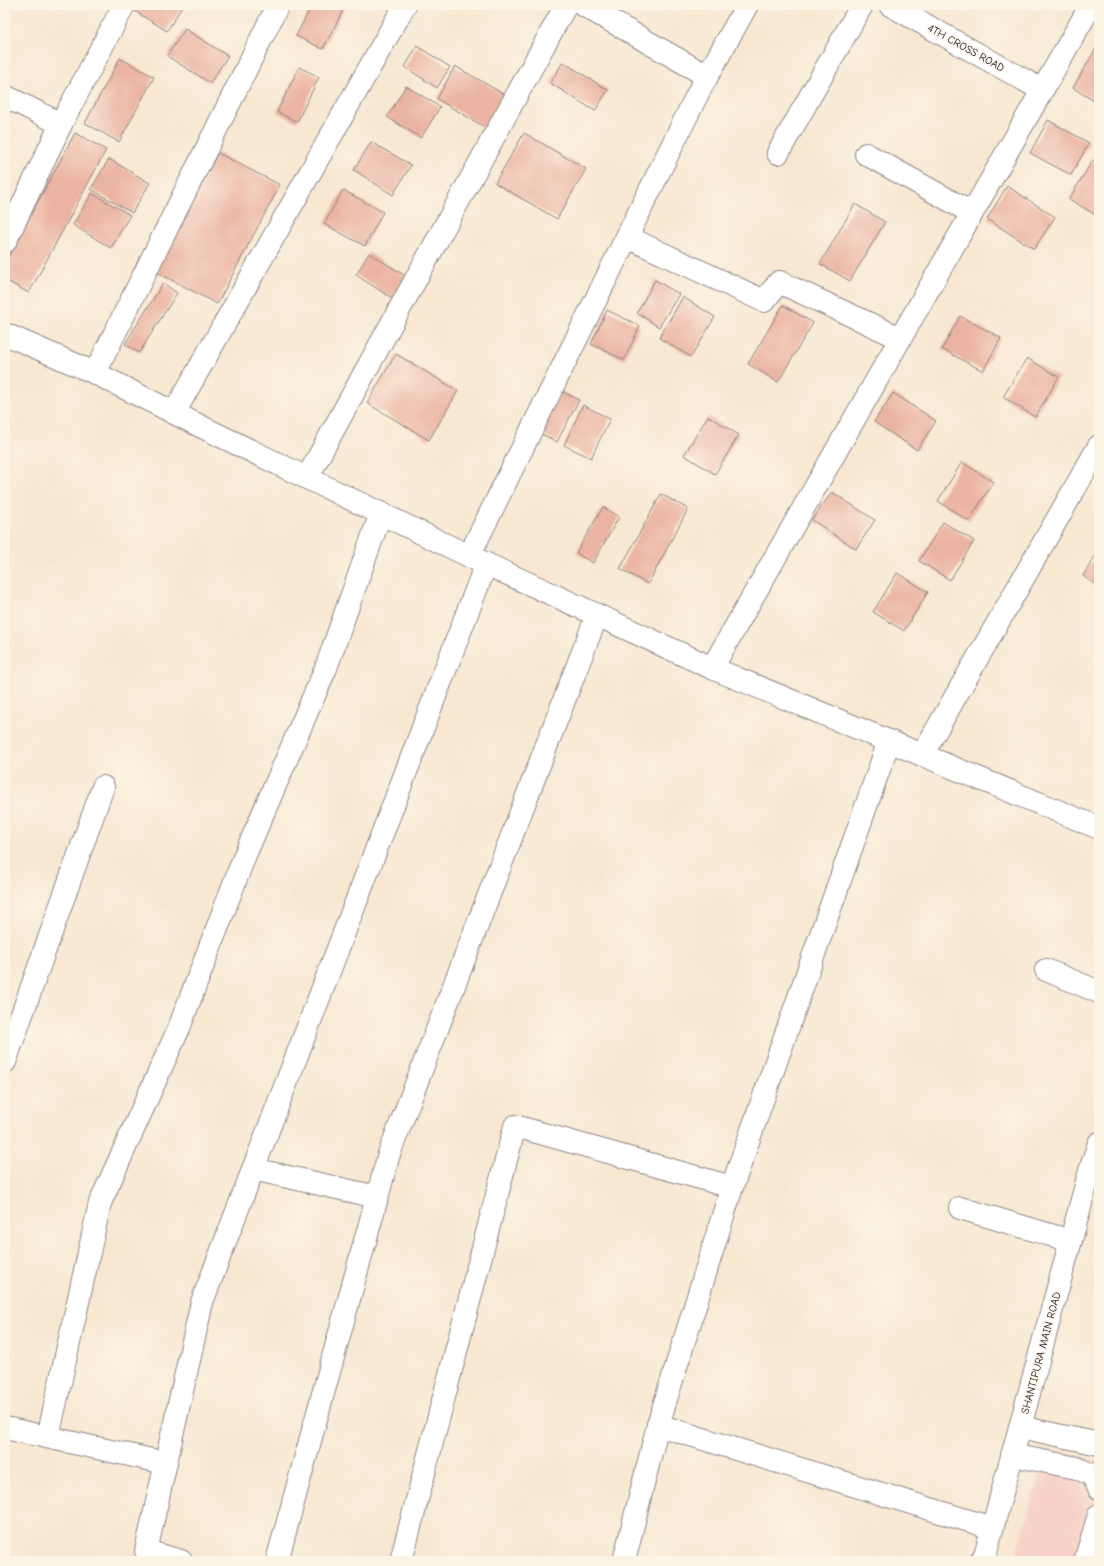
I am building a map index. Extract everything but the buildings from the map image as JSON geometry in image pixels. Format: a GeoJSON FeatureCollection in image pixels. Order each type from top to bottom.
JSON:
{"type":"FeatureCollection","features":[{"type":"Feature","properties":{"kind":"street"},"geometry":{"type":"LineString","coordinates":[[5,242],[62,124],[124,5]]}},
{"type":"Feature","properties":{"kind":"street"},"geometry":{"type":"LineString","coordinates":[[95,373],[278,5]]}},
{"type":"Feature","properties":{"kind":"street"},"geometry":{"type":"LineString","coordinates":[[174,414],[405,5]]}},
{"type":"Feature","properties":{"kind":"street"},"geometry":{"type":"LineString","coordinates":[[307,478],[404,304],[476,167],[566,5]]}},
{"type":"Feature","properties":{"kind":"street"},"geometry":{"type":"LineString","coordinates":[[583,5],[707,76]]}},
{"type":"Feature","properties":{"kind":"street"},"geometry":{"type":"LineString","coordinates":[[181,1561],[146,1551],[202,1302],[253,1169],[478,560],[627,237],[707,76],[747,5]]}},
{"type":"Feature","properties":{"kind":"street"},"geometry":{"type":"LineString","coordinates":[[778,154],[862,5]]}},
{"type":"Feature","properties":{"kind":"street","name":"4TH CROSS ROAD"},"geometry":{"type":"LineString","coordinates":[[890,5],[1042,90]]}},
{"type":"Feature","properties":{"kind":"street"},"geometry":{"type":"LineString","coordinates":[[712,668],[1091,5]]}},
{"type":"Feature","properties":{"kind":"street"},"geometry":{"type":"LineString","coordinates":[[5,96],[62,124]]}},
{"type":"Feature","properties":{"kind":"street"},"geometry":{"type":"LineString","coordinates":[[866,154],[972,213]]}},
{"type":"Feature","properties":{"kind":"street"},"geometry":{"type":"LineString","coordinates":[[627,237],[764,301],[779,282],[900,338]]}},
{"type":"Feature","properties":{"kind":"street"},"geometry":{"type":"LineString","coordinates":[[5,334],[95,373],[174,414],[478,560],[712,668],[1099,828]]}},
{"type":"Feature","properties":{"kind":"street"},"geometry":{"type":"LineString","coordinates":[[922,755],[1099,446]]}},
{"type":"Feature","properties":{"kind":"street"},"geometry":{"type":"LineString","coordinates":[[48,1437],[100,1203],[179,1028],[245,855],[326,668],[381,513]]}},
{"type":"Feature","properties":{"kind":"street"},"geometry":{"type":"LineString","coordinates":[[277,1561],[389,1154],[597,615]]}},
{"type":"Feature","properties":{"kind":"street"},"geometry":{"type":"LineString","coordinates":[[624,1561],[658,1425],[732,1186],[889,741]]}},
{"type":"Feature","properties":{"kind":"street"},"geometry":{"type":"LineString","coordinates":[[5,1062],[103,787]]}},
{"type":"Feature","properties":{"kind":"street"},"geometry":{"type":"LineString","coordinates":[[1046,970],[1099,992]]}},
{"type":"Feature","properties":{"kind":"street"},"geometry":{"type":"LineString","coordinates":[[400,1561],[516,1126],[732,1186]]}},
{"type":"Feature","properties":{"kind":"street","name":"SHANTIPURA MAIN ROAD"},"geometry":{"type":"LineString","coordinates":[[984,1559],[1099,1144]]}},
{"type":"Feature","properties":{"kind":"street"},"geometry":{"type":"LineString","coordinates":[[253,1169],[377,1197]]}},
{"type":"Feature","properties":{"kind":"street"},"geometry":{"type":"LineString","coordinates":[[960,1208],[1071,1241]]}},
{"type":"Feature","properties":{"kind":"street"},"geometry":{"type":"LineString","coordinates":[[658,1425],[992,1528]]}},
{"type":"Feature","properties":{"kind":"street"},"geometry":{"type":"LineString","coordinates":[[1020,1427],[1099,1444]]}},
{"type":"Feature","properties":{"kind":"street"},"geometry":{"type":"LineString","coordinates":[[5,1428],[166,1463]]}},
{"type":"Feature","properties":{"kind":"street"},"geometry":{"type":"LineString","coordinates":[[1012,1455],[1078,1468],[1092,1476],[1099,1488]]}},
{"type":"Feature","properties":{"kind":"street"},"geometry":{"type":"LineString","coordinates":[[1085,1561],[1099,1515]]}},
{"type":"Feature","properties":{"kind":"shaded area"},"geometry":{"type":"Polygon","coordinates":[[[1047,1450],[1099,1461],[1099,1561],[1014,1561],[1047,1450]]]}}]}
